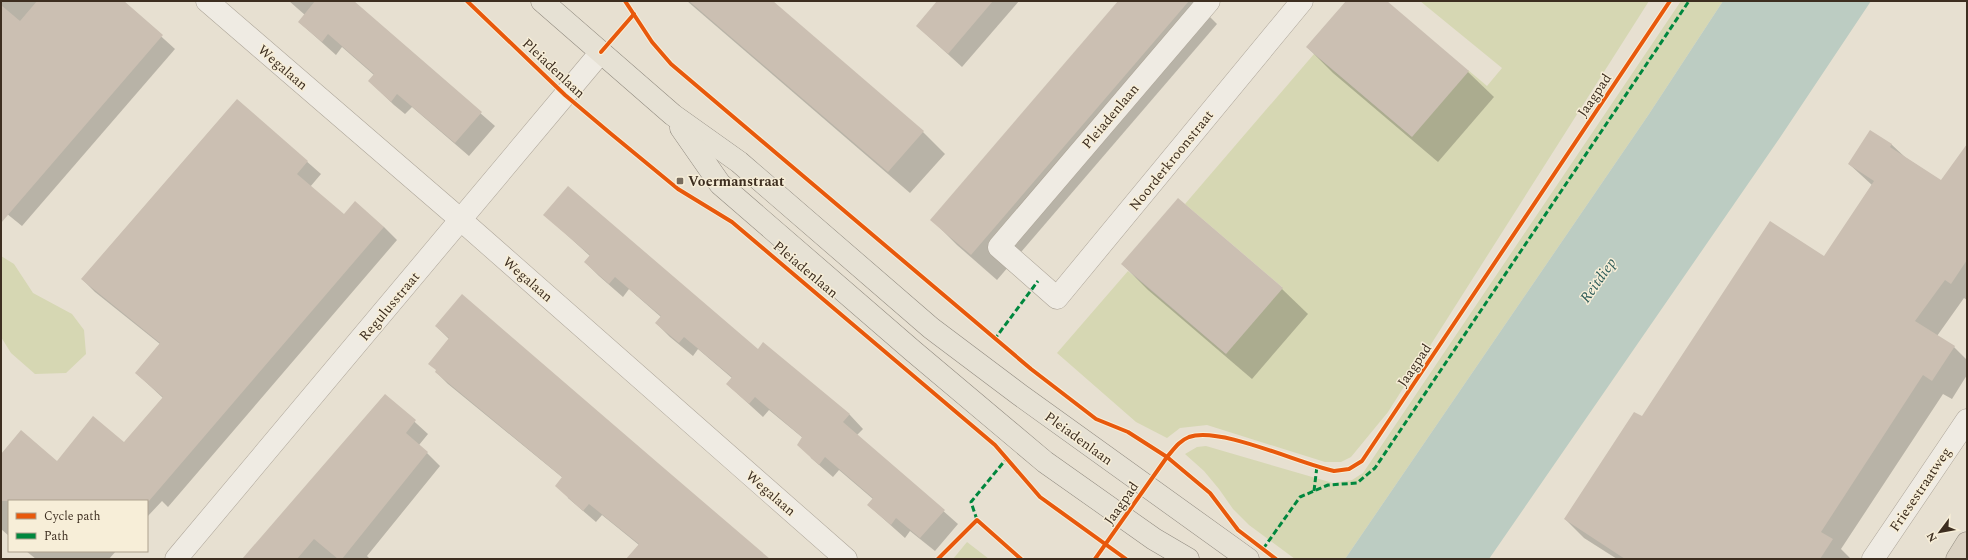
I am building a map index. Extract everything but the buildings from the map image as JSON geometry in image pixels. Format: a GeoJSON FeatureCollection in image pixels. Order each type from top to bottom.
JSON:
{"type":"FeatureCollection","features":[{"type":"Feature","properties":{"kind":"highway"},"geometry":{"type":"LineString","coordinates":[[1957,559],[1967,543]]}},
{"type":"Feature","properties":{"kind":"main road","name":"Pleiadenlaan"},"geometry":{"type":"LineString","coordinates":[[542,1],[673,115],[739,162],[931,328],[1020,396],[1248,559]]}},
{"type":"Feature","properties":{"kind":"main road","name":"Pleiadenlaan"},"geometry":{"type":"LineString","coordinates":[[673,115],[720,184],[912,351],[1044,462],[1154,539],[1188,559]]}},
{"type":"Feature","properties":{"kind":"street","name":"Wegalaan"},"geometry":{"type":"LineString","coordinates":[[207,1],[461,220],[846,559]]}},
{"type":"Feature","properties":{"kind":"street","name":"Pleiadenlaan"},"geometry":{"type":"LineString","coordinates":[[1038,281],[999,247],[1209,1]]}},
{"type":"Feature","properties":{"kind":"street","name":"Noorderkroonstraat"},"geometry":{"type":"LineString","coordinates":[[1038,281],[1057,298],[1302,1]]}},
{"type":"Feature","properties":{"kind":"street","name":"Regulusstraat"},"geometry":{"type":"LineString","coordinates":[[176,559],[601,52]]}},
{"type":"Feature","properties":{"kind":"street","name":"Friesestraatweg"},"geometry":{"type":"LineString","coordinates":[[1873,559],[1967,420]]}},
{"type":"Feature","properties":{"kind":"green space"},"geometry":{"type":"Polygon","coordinates":[[[1420,1],[1649,1],[1388,412],[1351,457],[1341,462],[1325,462],[1207,425],[1180,428],[1167,438],[1136,422],[1057,353],[1128,271],[1225,353],[1282,287],[1185,204],[1314,54],[1411,136],[1468,70],[1487,86],[1502,68],[1420,1]]]}},
{"type":"Feature","properties":{"kind":"green space"},"geometry":{"type":"Polygon","coordinates":[[[1681,1],[1723,1],[1649,114],[1345,559],[1295,559],[1249,525],[1233,509],[1204,471],[1185,454],[1197,447],[1206,446],[1333,483],[1352,480],[1363,473],[1681,1]]]}},
{"type":"Feature","properties":{"kind":"green space"},"geometry":{"type":"Polygon","coordinates":[[[1,256],[14,264],[33,293],[72,314],[84,330],[86,354],[66,373],[35,374],[11,353],[1,337],[1,256]]]}},
{"type":"Feature","properties":{"kind":"green space"},"geometry":{"type":"Polygon","coordinates":[[[967,542],[989,559],[953,559],[967,542]]]}},
{"type":"Feature","properties":{"kind":"water","name":"Reitdiep"},"geometry":{"type":"Polygon","coordinates":[[[1723,1],[1871,1],[1779,139],[1489,559],[1345,559],[1649,114],[1723,1]]]}},
{"type":"Feature","properties":{"kind":"marked path"},"geometry":{"type":"LineString","coordinates":[[1263,549],[1300,497],[1328,485],[1357,483],[1375,468],[1689,1]]}},
{"type":"Feature","properties":{"kind":"marked path"},"geometry":{"type":"LineString","coordinates":[[994,340],[1038,281]]}},
{"type":"Feature","properties":{"kind":"marked path"},"geometry":{"type":"LineString","coordinates":[[977,520],[971,502],[1007,458]]}},
{"type":"Feature","properties":{"kind":"marked path"},"geometry":{"type":"LineString","coordinates":[[1314,491],[1317,466]]}},
{"type":"Feature","properties":{"kind":"cycle path"},"geometry":{"type":"LineString","coordinates":[[467,1],[565,95],[678,189],[732,222],[995,445],[1040,497],[1126,559]]}},
{"type":"Feature","properties":{"kind":"cycle path"},"geometry":{"type":"LineString","coordinates":[[625,1],[652,42],[671,64],[1031,369],[1096,419],[1128,432],[1167,457],[1210,493],[1238,530],[1276,559]]}},
{"type":"Feature","properties":{"kind":"cycle path","name":"Jaagpad"},"geometry":{"type":"LineString","coordinates":[[1095,559],[1167,457],[1179,443],[1189,437],[1203,435],[1240,441],[1334,471],[1349,469],[1362,461],[1670,1]]}},
{"type":"Feature","properties":{"kind":"cycle path"},"geometry":{"type":"LineString","coordinates":[[601,52],[634,14]]}},
{"type":"Feature","properties":{"kind":"cycle path"},"geometry":{"type":"LineString","coordinates":[[938,559],[977,520],[1021,559]]}},
{"type":"Feature","properties":{"kind":"place","name":"Voermanstraat"},"geometry":{"type":"Point","coordinates":[680,181]}}]}
